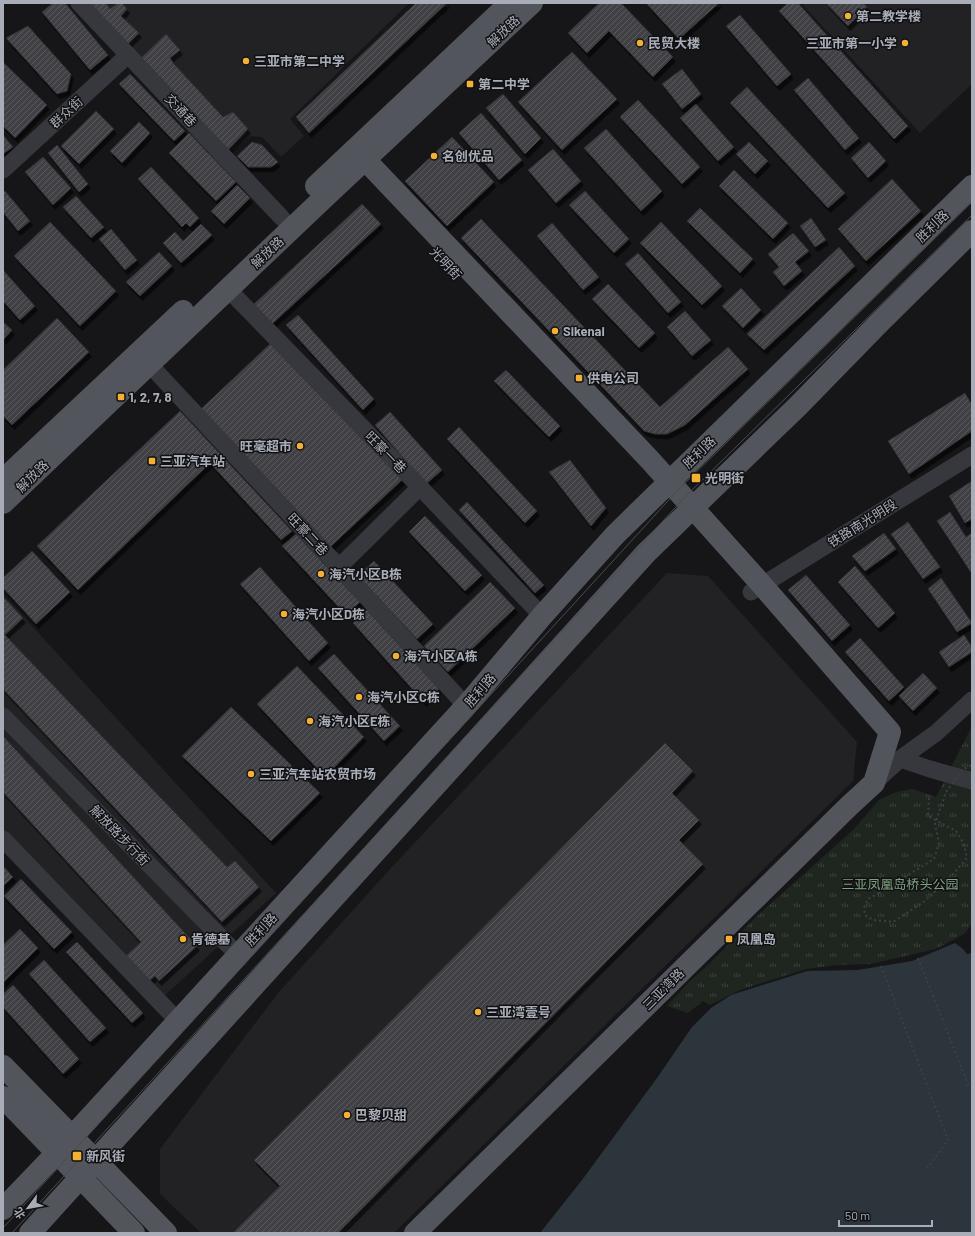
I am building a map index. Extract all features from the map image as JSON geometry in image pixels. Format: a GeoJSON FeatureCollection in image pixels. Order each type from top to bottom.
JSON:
{"type":"FeatureCollection","features":[{"type":"Feature","properties":{"kind":"main road","name":"解放路"},"geometry":{"type":"LineString","coordinates":[[3,503],[228,289],[510,3]]}},
{"type":"Feature","properties":{"kind":"main road","name":"解放路"},"geometry":{"type":"LineString","coordinates":[[3,480],[282,218],[356,158],[532,3]]}},
{"type":"Feature","properties":{"kind":"main road","name":"光明街"},"geometry":{"type":"LineString","coordinates":[[356,158],[757,588],[875,737],[892,746]]}},
{"type":"Feature","properties":{"kind":"main road","name":"胜利路"},"geometry":{"type":"LineString","coordinates":[[3,1209],[72,1137],[466,706],[542,616],[619,530],[972,186]]}},
{"type":"Feature","properties":{"kind":"main road"},"geometry":{"type":"LineString","coordinates":[[30,1233],[646,553],[798,406],[972,231]]}},
{"type":"Feature","properties":{"kind":"main road","name":"三亚湾路"},"geometry":{"type":"LineString","coordinates":[[415,1233],[849,806],[874,784],[892,746]]}},
{"type":"Feature","properties":{"kind":"main road"},"geometry":{"type":"LineString","coordinates":[[3,1066],[166,1233]]}},
{"type":"Feature","properties":{"kind":"main road"},"geometry":{"type":"LineString","coordinates":[[3,1097],[134,1233]]}},
{"type":"Feature","properties":{"kind":"street","name":"交通巷"},"geometry":{"type":"LineString","coordinates":[[79,3],[282,218]]}},
{"type":"Feature","properties":{"kind":"street","name":"群众街"},"geometry":{"type":"LineString","coordinates":[[3,170],[128,55]]}},
{"type":"Feature","properties":{"kind":"street","name":"旺豪一巷"},"geometry":{"type":"LineString","coordinates":[[228,289],[420,487],[542,616]]}},
{"type":"Feature","properties":{"kind":"street","name":"旺豪二巷"},"geometry":{"type":"LineString","coordinates":[[149,364],[466,706]]}},
{"type":"Feature","properties":{"kind":"street","name":"铁路南光明段"},"geometry":{"type":"LineString","coordinates":[[757,588],[972,455]]}},
{"type":"Feature","properties":{"kind":"street"},"geometry":{"type":"LineString","coordinates":[[338,567],[420,487]]}},
{"type":"Feature","properties":{"kind":"street"},"geometry":{"type":"LineString","coordinates":[[892,746],[936,733],[972,700]]}},
{"type":"Feature","properties":{"kind":"street","name":"解放路步行街"},"geometry":{"type":"LineString","coordinates":[[3,716],[238,955]]}},
{"type":"Feature","properties":{"kind":"street"},"geometry":{"type":"LineString","coordinates":[[892,746],[930,769],[972,781]]}},
{"type":"Feature","properties":{"kind":"street"},"geometry":{"type":"LineString","coordinates":[[3,839],[178,1021]]}},
{"type":"Feature","properties":{"kind":"path"},"geometry":{"type":"LineString","coordinates":[[929,795],[928,816],[956,831],[964,844],[967,858],[925,901],[893,922],[873,920],[865,915],[864,908],[868,899],[934,859],[938,843],[935,824],[946,792],[962,770],[972,765]]}},
{"type":"Feature","properties":{"kind":"path"},"geometry":{"type":"LineString","coordinates":[[918,958],[969,1087]]}},
{"type":"Feature","properties":{"kind":"path"},"geometry":{"type":"LineString","coordinates":[[881,966],[948,1140],[926,1170]]}},
{"type":"Feature","properties":{"kind":"shaded area","name":"三亚市第二中学"},"geometry":{"type":"Polygon","coordinates":[[[87,3],[409,3],[290,119],[304,136],[281,157],[262,137],[250,136],[231,154],[87,3]]]}},
{"type":"Feature","properties":{"kind":"shaded area","name":"三亚市第一小学"},"geometry":{"type":"Polygon","coordinates":[[[801,3],[972,3],[972,84],[920,133],[801,3]]]}},
{"type":"Feature","properties":{"kind":"shaded area"},"geometry":{"type":"Polygon","coordinates":[[[667,573],[708,576],[857,742],[853,781],[394,1233],[201,1233],[160,1194],[160,1149],[278,993],[391,868],[667,573]]]}},
{"type":"Feature","properties":{"kind":"shaded area"},"geometry":{"type":"Polygon","coordinates":[[[3,594],[276,893],[160,1000],[3,834],[3,594]]]}},
{"type":"Feature","properties":{"kind":"shaded area"},"geometry":{"type":"Polygon","coordinates":[[[955,943],[967,954],[972,953],[972,1233],[540,1233],[582,1180],[657,1078],[692,1027],[711,1008],[731,995],[807,971],[858,970],[912,961],[955,943]]]}},
{"type":"Feature","properties":{"kind":"green space","name":"三亚凤凰岛桥头公园"},"geometry":{"type":"Polygon","coordinates":[[[972,726],[972,924],[964,934],[936,949],[870,964],[837,965],[806,969],[740,990],[710,1005],[703,1001],[688,1013],[667,1006],[688,983],[757,916],[853,830],[879,800],[896,792],[912,789],[936,797],[972,726]]]}},
{"type":"Feature","properties":{"kind":"building"},"geometry":{"type":"Polygon","coordinates":[[[53,3],[65,3],[108,55],[90,70],[42,12],[53,3]]]}},
{"type":"Feature","properties":{"kind":"building"},"geometry":{"type":"Polygon","coordinates":[[[88,3],[106,3],[110,9],[118,3],[122,3],[127,9],[121,16],[139,33],[127,45],[88,3]]]}},
{"type":"Feature","properties":{"kind":"building"},"geometry":{"type":"Polygon","coordinates":[[[416,3],[447,3],[309,133],[296,117],[416,3]]]}},
{"type":"Feature","properties":{"kind":"building","name":"民贸大楼"},"geometry":{"type":"Polygon","coordinates":[[[599,3],[621,3],[673,57],[653,77],[609,31],[587,53],[568,33],[599,3]]]}},
{"type":"Feature","properties":{"kind":"building"},"geometry":{"type":"Polygon","coordinates":[[[646,3],[719,3],[679,39],[646,3]]]}},
{"type":"Feature","properties":{"kind":"building"},"geometry":{"type":"Polygon","coordinates":[[[788,3],[798,3],[908,126],[894,139],[779,11],[788,3]]]}},
{"type":"Feature","properties":{"kind":"building","name":"第二教学楼"},"geometry":{"type":"Polygon","coordinates":[[[826,3],[863,3],[867,7],[848,26],[826,3]]]}},
{"type":"Feature","properties":{"kind":"building"},"geometry":{"type":"Polygon","coordinates":[[[740,15],[791,74],[777,86],[726,26],[740,15]]]}},
{"type":"Feature","properties":{"kind":"building"},"geometry":{"type":"Polygon","coordinates":[[[28,26],[71,74],[67,91],[57,94],[6,38],[28,26]]]}},
{"type":"Feature","properties":{"kind":"building"},"geometry":{"type":"Polygon","coordinates":[[[166,34],[180,50],[170,58],[174,64],[223,117],[233,112],[248,129],[228,150],[139,60],[166,34]]]}},
{"type":"Feature","properties":{"kind":"building"},"geometry":{"type":"Polygon","coordinates":[[[572,52],[617,99],[562,150],[518,102],[572,52]]]}},
{"type":"Feature","properties":{"kind":"building"},"geometry":{"type":"Polygon","coordinates":[[[3,62],[47,105],[15,138],[3,126],[3,62]]]}},
{"type":"Feature","properties":{"kind":"building"},"geometry":{"type":"Polygon","coordinates":[[[682,69],[701,94],[682,109],[662,84],[682,69]]]}},
{"type":"Feature","properties":{"kind":"building"},"geometry":{"type":"Polygon","coordinates":[[[130,74],[185,131],[174,141],[119,84],[130,74]]]}},
{"type":"Feature","properties":{"kind":"building"},"geometry":{"type":"Polygon","coordinates":[[[808,78],[859,138],[845,150],[794,90],[808,78]]]}},
{"type":"Feature","properties":{"kind":"building"},"geometry":{"type":"Polygon","coordinates":[[[747,87],[845,193],[828,208],[730,103],[747,87]]]}},
{"type":"Feature","properties":{"kind":"building"},"geometry":{"type":"Polygon","coordinates":[[[503,94],[541,138],[525,154],[486,108],[503,94]]]}},
{"type":"Feature","properties":{"kind":"building"},"geometry":{"type":"Polygon","coordinates":[[[638,100],[700,167],[682,184],[620,117],[638,100]]]}},
{"type":"Feature","properties":{"kind":"building"},"geometry":{"type":"Polygon","coordinates":[[[696,104],[734,147],[718,161],[680,118],[696,104]]]}},
{"type":"Feature","properties":{"kind":"building"},"geometry":{"type":"Polygon","coordinates":[[[96,111],[114,129],[79,164],[61,146],[96,111]]]}},
{"type":"Feature","properties":{"kind":"building"},"geometry":{"type":"Polygon","coordinates":[[[481,113],[522,160],[499,180],[459,133],[481,113]]]}},
{"type":"Feature","properties":{"kind":"building"},"geometry":{"type":"Polygon","coordinates":[[[139,122],[150,133],[122,163],[110,151],[139,122]]]}},
{"type":"Feature","properties":{"kind":"building"},"geometry":{"type":"Polygon","coordinates":[[[606,129],[662,191],[641,211],[584,148],[606,129]]]}},
{"type":"Feature","properties":{"kind":"building"},"geometry":{"type":"Polygon","coordinates":[[[189,133],[236,182],[216,201],[169,153],[189,133]]]}},
{"type":"Feature","properties":{"kind":"building"},"geometry":{"type":"Polygon","coordinates":[[[3,135],[13,147],[3,154],[3,135]]]}},
{"type":"Feature","properties":{"kind":"building"},"geometry":{"type":"Polygon","coordinates":[[[452,137],[494,182],[447,226],[405,181],[452,137]]]}},
{"type":"Feature","properties":{"kind":"building"},"geometry":{"type":"Polygon","coordinates":[[[252,142],[262,145],[278,162],[271,167],[248,167],[237,156],[252,142]]]}},
{"type":"Feature","properties":{"kind":"building"},"geometry":{"type":"Polygon","coordinates":[[[749,142],[768,161],[755,174],[736,154],[749,142]]]}},
{"type":"Feature","properties":{"kind":"building"},"geometry":{"type":"Polygon","coordinates":[[[869,142],[886,161],[868,178],[851,158],[869,142]]]}},
{"type":"Feature","properties":{"kind":"building"},"geometry":{"type":"Polygon","coordinates":[[[57,145],[88,184],[79,192],[48,153],[57,145]]]}},
{"type":"Feature","properties":{"kind":"building"},"geometry":{"type":"Polygon","coordinates":[[[553,149],[581,181],[556,203],[528,170],[553,149]]]}},
{"type":"Feature","properties":{"kind":"building"},"geometry":{"type":"Polygon","coordinates":[[[43,157],[71,188],[53,205],[25,172],[43,157]]]}},
{"type":"Feature","properties":{"kind":"building"},"geometry":{"type":"Polygon","coordinates":[[[151,167],[199,218],[190,227],[186,223],[182,227],[138,179],[151,167]]]}},
{"type":"Feature","properties":{"kind":"building"},"geometry":{"type":"Polygon","coordinates":[[[734,170],[788,223],[773,239],[719,186],[734,170]]]}},
{"type":"Feature","properties":{"kind":"building"},"geometry":{"type":"Polygon","coordinates":[[[892,179],[921,211],[866,261],[838,229],[892,179]]]}},
{"type":"Feature","properties":{"kind":"building"},"geometry":{"type":"Polygon","coordinates":[[[237,185],[250,198],[224,224],[211,211],[237,185]]]}},
{"type":"Feature","properties":{"kind":"building"},"geometry":{"type":"Polygon","coordinates":[[[5,191],[30,221],[18,231],[3,212],[3,193],[5,191]]]}},
{"type":"Feature","properties":{"kind":"building"},"geometry":{"type":"Polygon","coordinates":[[[585,191],[629,239],[614,253],[569,205],[585,191]]]}},
{"type":"Feature","properties":{"kind":"building"},"geometry":{"type":"Polygon","coordinates":[[[76,196],[104,227],[91,238],[63,207],[76,196]]]}},
{"type":"Feature","properties":{"kind":"building"},"geometry":{"type":"Polygon","coordinates":[[[362,204],[381,224],[272,324],[254,304],[362,204]]]}},
{"type":"Feature","properties":{"kind":"building"},"geometry":{"type":"Polygon","coordinates":[[[700,208],[753,259],[740,273],[687,221],[700,208]]]}},
{"type":"Feature","properties":{"kind":"building"},"geometry":{"type":"Polygon","coordinates":[[[811,218],[826,240],[815,247],[800,226],[811,218]]]}},
{"type":"Feature","properties":{"kind":"building"},"geometry":{"type":"Polygon","coordinates":[[[481,219],[660,407],[728,347],[748,369],[685,425],[667,434],[655,434],[644,431],[461,238],[481,219]]]}},
{"type":"Feature","properties":{"kind":"building"},"geometry":{"type":"Polygon","coordinates":[[[50,222],[116,291],[80,326],[14,256],[50,222]]]}},
{"type":"Feature","properties":{"kind":"building"},"geometry":{"type":"Polygon","coordinates":[[[661,222],[722,286],[702,305],[640,243],[661,222]]]}},
{"type":"Feature","properties":{"kind":"building"},"geometry":{"type":"Polygon","coordinates":[[[552,223],[599,277],[583,290],[537,236],[552,223]]]}},
{"type":"Feature","properties":{"kind":"building"},"geometry":{"type":"Polygon","coordinates":[[[201,224],[212,235],[181,263],[163,243],[175,232],[183,241],[201,224]]]}},
{"type":"Feature","properties":{"kind":"building"},"geometry":{"type":"Polygon","coordinates":[[[111,229],[137,260],[125,270],[99,239],[111,229]]]}},
{"type":"Feature","properties":{"kind":"building"},"geometry":{"type":"Polygon","coordinates":[[[793,233],[809,251],[795,262],[802,271],[784,286],[773,272],[779,267],[768,254],[793,233]]]}},
{"type":"Feature","properties":{"kind":"building"},"geometry":{"type":"Polygon","coordinates":[[[839,247],[855,266],[764,350],[747,334],[839,247]]]}},
{"type":"Feature","properties":{"kind":"building"},"geometry":{"type":"Polygon","coordinates":[[[159,252],[172,266],[140,296],[126,282],[159,252]]]}},
{"type":"Feature","properties":{"kind":"building"},"geometry":{"type":"Polygon","coordinates":[[[638,253],[681,302],[668,313],[625,264],[638,253]]]}},
{"type":"Feature","properties":{"kind":"building"},"geometry":{"type":"Polygon","coordinates":[[[3,270],[35,306],[20,320],[3,301],[3,270]]]}},
{"type":"Feature","properties":{"kind":"building"},"geometry":{"type":"Polygon","coordinates":[[[608,284],[655,333],[639,348],[592,299],[608,284]]]}},
{"type":"Feature","properties":{"kind":"building"},"geometry":{"type":"Polygon","coordinates":[[[741,288],[761,310],[743,328],[722,306],[741,288]]]}},
{"type":"Feature","properties":{"kind":"building"},"geometry":{"type":"Polygon","coordinates":[[[685,311],[711,340],[692,356],[667,327],[685,311]]]}},
{"type":"Feature","properties":{"kind":"building"},"geometry":{"type":"Polygon","coordinates":[[[298,315],[374,399],[363,410],[286,325],[298,315]]]}},
{"type":"Feature","properties":{"kind":"building"},"geometry":{"type":"Polygon","coordinates":[[[57,318],[89,352],[12,425],[3,416],[3,370],[57,318]]]}},
{"type":"Feature","properties":{"kind":"building"},"geometry":{"type":"Polygon","coordinates":[[[3,322],[12,330],[3,340],[3,322]]]}},
{"type":"Feature","properties":{"kind":"building","name":"旺毫超市"},"geometry":{"type":"Polygon","coordinates":[[[272,342],[402,480],[328,549],[199,411],[272,342]]]}},
{"type":"Feature","properties":{"kind":"building"},"geometry":{"type":"Polygon","coordinates":[[[506,370],[560,426],[549,437],[494,381],[506,370]]]}},
{"type":"Feature","properties":{"kind":"building"},"geometry":{"type":"Polygon","coordinates":[[[965,393],[972,405],[972,431],[909,474],[888,441],[965,393]]]}},
{"type":"Feature","properties":{"kind":"building"},"geometry":{"type":"Polygon","coordinates":[[[180,411],[292,531],[281,540],[210,463],[78,590],[37,546],[180,411]]]}},
{"type":"Feature","properties":{"kind":"building"},"geometry":{"type":"Polygon","coordinates":[[[390,412],[442,470],[426,484],[375,425],[390,412]]]}},
{"type":"Feature","properties":{"kind":"building"},"geometry":{"type":"Polygon","coordinates":[[[459,427],[537,511],[525,523],[447,439],[459,427]]]}},
{"type":"Feature","properties":{"kind":"building"},"geometry":{"type":"Polygon","coordinates":[[[570,460],[606,508],[591,526],[549,472],[570,460]]]}},
{"type":"Feature","properties":{"kind":"building"},"geometry":{"type":"Polygon","coordinates":[[[972,481],[972,519],[965,523],[949,496],[972,481]]]}},
{"type":"Feature","properties":{"kind":"building"},"geometry":{"type":"Polygon","coordinates":[[[467,502],[544,585],[535,593],[459,510],[467,502]]]}},
{"type":"Feature","properties":{"kind":"building"},"geometry":{"type":"Polygon","coordinates":[[[950,512],[966,537],[972,533],[972,574],[937,521],[950,512]]]}},
{"type":"Feature","properties":{"kind":"building"},"geometry":{"type":"Polygon","coordinates":[[[425,516],[482,575],[465,591],[409,532],[425,516]]]}},
{"type":"Feature","properties":{"kind":"building"},"geometry":{"type":"Polygon","coordinates":[[[908,522],[940,567],[923,579],[891,534],[908,522]]]}},
{"type":"Feature","properties":{"kind":"building"},"geometry":{"type":"Polygon","coordinates":[[[884,533],[896,549],[865,571],[852,556],[884,533]]]}},
{"type":"Feature","properties":{"kind":"building","name":"海汽小区B栋"},"geometry":{"type":"Polygon","coordinates":[[[296,534],[360,602],[346,615],[282,546],[296,534]]]}},
{"type":"Feature","properties":{"kind":"building"},"geometry":{"type":"Polygon","coordinates":[[[32,551],[70,592],[36,624],[3,588],[3,578],[32,551]]]}},
{"type":"Feature","properties":{"kind":"building"},"geometry":{"type":"Polygon","coordinates":[[[374,561],[433,624],[417,639],[358,576],[374,561]]]}},
{"type":"Feature","properties":{"kind":"building"},"geometry":{"type":"Polygon","coordinates":[[[855,566],[895,613],[878,628],[838,582],[855,566]]]}},
{"type":"Feature","properties":{"kind":"building","name":"海汽小区D栋"},"geometry":{"type":"Polygon","coordinates":[[[260,567],[328,643],[309,661],[240,584],[260,567]]]}},
{"type":"Feature","properties":{"kind":"building"},"geometry":{"type":"Polygon","coordinates":[[[806,575],[850,625],[832,641],[788,590],[806,575]]]}},
{"type":"Feature","properties":{"kind":"building"},"geometry":{"type":"Polygon","coordinates":[[[941,578],[972,623],[957,632],[928,589],[941,578]]]}},
{"type":"Feature","properties":{"kind":"building"},"geometry":{"type":"Polygon","coordinates":[[[490,582],[515,608],[448,672],[424,646],[490,582]]]}},
{"type":"Feature","properties":{"kind":"building"},"geometry":{"type":"Polygon","coordinates":[[[3,597],[23,618],[5,635],[227,867],[235,861],[259,887],[222,922],[3,689],[3,597]]]}},
{"type":"Feature","properties":{"kind":"building","name":"海汽小区A栋"},"geometry":{"type":"Polygon","coordinates":[[[367,610],[439,689],[424,702],[353,623],[367,610]]]}},
{"type":"Feature","properties":{"kind":"building"},"geometry":{"type":"Polygon","coordinates":[[[964,635],[972,647],[972,652],[949,667],[939,652],[964,635]]]}},
{"type":"Feature","properties":{"kind":"building"},"geometry":{"type":"Polygon","coordinates":[[[860,638],[904,687],[889,701],[845,652],[860,638]]]}},
{"type":"Feature","properties":{"kind":"building","name":"海汽小区C栋"},"geometry":{"type":"Polygon","coordinates":[[[334,654],[400,726],[384,741],[318,668],[334,654]]]}},
{"type":"Feature","properties":{"kind":"building","name":"海汽小区E栋"},"geometry":{"type":"Polygon","coordinates":[[[297,666],[364,737],[325,777],[257,704],[297,666]]]}},
{"type":"Feature","properties":{"kind":"building"},"geometry":{"type":"Polygon","coordinates":[[[923,673],[937,688],[913,711],[899,696],[923,673]]]}},
{"type":"Feature","properties":{"kind":"building","name":"三亚汽车站农贸市场"},"geometry":{"type":"Polygon","coordinates":[[[231,707],[320,793],[271,841],[182,756],[231,707]]]}},
{"type":"Feature","properties":{"kind":"building"},"geometry":{"type":"Polygon","coordinates":[[[3,736],[197,946],[159,981],[155,976],[149,981],[126,956],[141,942],[3,792],[3,736]]]}},
{"type":"Feature","properties":{"kind":"building","name":"三亚湾壹号"},"geometry":{"type":"Polygon","coordinates":[[[665,743],[693,771],[672,793],[699,820],[679,840],[703,864],[338,1233],[233,1233],[280,1186],[254,1160],[665,743]]]}},
{"type":"Feature","properties":{"kind":"building"},"geometry":{"type":"Polygon","coordinates":[[[3,866],[13,877],[3,886],[3,866]]]}},
{"type":"Feature","properties":{"kind":"building"},"geometry":{"type":"Polygon","coordinates":[[[21,879],[72,932],[54,949],[4,896],[21,879]]]}},
{"type":"Feature","properties":{"kind":"building"},"geometry":{"type":"Polygon","coordinates":[[[20,929],[38,948],[3,983],[3,945],[20,929]]]}},
{"type":"Feature","properties":{"kind":"building"},"geometry":{"type":"Polygon","coordinates":[[[77,942],[143,1013],[132,1023],[66,952],[77,942]]]}},
{"type":"Feature","properties":{"kind":"building"},"geometry":{"type":"Polygon","coordinates":[[[44,960],[106,1028],[90,1042],[29,974],[44,960]]]}},
{"type":"Feature","properties":{"kind":"building"},"geometry":{"type":"Polygon","coordinates":[[[13,985],[79,1059],[63,1074],[3,1007],[3,994],[13,985]]]}},
{"type":"Feature","properties":{"kind":"tram line"},"geometry":{"type":"LineString","coordinates":[[3,1228],[677,491],[972,202]]}},
{"type":"Feature","properties":{"kind":"tram line"},"geometry":{"type":"LineString","coordinates":[[12,1233],[684,498],[972,215]]}},
{"type":"Feature","properties":{"kind":"place","name":"第二教学楼"},"geometry":{"type":"Point","coordinates":[848,16]}},
{"type":"Feature","properties":{"kind":"place","name":"民贸大楼"},"geometry":{"type":"Point","coordinates":[640,43]}},
{"type":"Feature","properties":{"kind":"place","name":"三亚市第一小学"},"geometry":{"type":"Point","coordinates":[905,43]}},
{"type":"Feature","properties":{"kind":"place","name":"三亚市第二中学"},"geometry":{"type":"Point","coordinates":[246,61]}},
{"type":"Feature","properties":{"kind":"place","name":"第二中学"},"geometry":{"type":"Point","coordinates":[470,84]}},
{"type":"Feature","properties":{"kind":"place","name":"名创优品"},"geometry":{"type":"Point","coordinates":[434,156]}},
{"type":"Feature","properties":{"kind":"place","name":"Sikenai"},"geometry":{"type":"Point","coordinates":[555,331]}},
{"type":"Feature","properties":{"kind":"place","name":"供电公司"},"geometry":{"type":"Point","coordinates":[579,378]}},
{"type":"Feature","properties":{"kind":"place","name":"1, 2, 7, 8"},"geometry":{"type":"Point","coordinates":[121,397]}},
{"type":"Feature","properties":{"kind":"place","name":"旺毫超市"},"geometry":{"type":"Point","coordinates":[300,446]}},
{"type":"Feature","properties":{"kind":"place","name":"三亚汽车站"},"geometry":{"type":"Point","coordinates":[152,461]}},
{"type":"Feature","properties":{"kind":"place","name":"光明街"},"geometry":{"type":"Point","coordinates":[696,478]}},
{"type":"Feature","properties":{"kind":"place","name":"海汽小区B栋"},"geometry":{"type":"Point","coordinates":[321,574]}},
{"type":"Feature","properties":{"kind":"place","name":"海汽小区D栋"},"geometry":{"type":"Point","coordinates":[284,614]}},
{"type":"Feature","properties":{"kind":"place","name":"海汽小区A栋"},"geometry":{"type":"Point","coordinates":[396,656]}},
{"type":"Feature","properties":{"kind":"place","name":"海汽小区C栋"},"geometry":{"type":"Point","coordinates":[359,697]}},
{"type":"Feature","properties":{"kind":"place","name":"海汽小区E栋"},"geometry":{"type":"Point","coordinates":[310,721]}},
{"type":"Feature","properties":{"kind":"place","name":"三亚汽车站农贸市场"},"geometry":{"type":"Point","coordinates":[251,774]}},
{"type":"Feature","properties":{"kind":"place","name":"肯德基"},"geometry":{"type":"Point","coordinates":[183,939]}},
{"type":"Feature","properties":{"kind":"place","name":"凤凰岛"},"geometry":{"type":"Point","coordinates":[729,939]}},
{"type":"Feature","properties":{"kind":"place","name":"三亚湾壹号"},"geometry":{"type":"Point","coordinates":[478,1012]}},
{"type":"Feature","properties":{"kind":"place","name":"巴黎贝甜"},"geometry":{"type":"Point","coordinates":[347,1115]}},
{"type":"Feature","properties":{"kind":"place","name":"新风街"},"geometry":{"type":"Point","coordinates":[77,1156]}}]}
